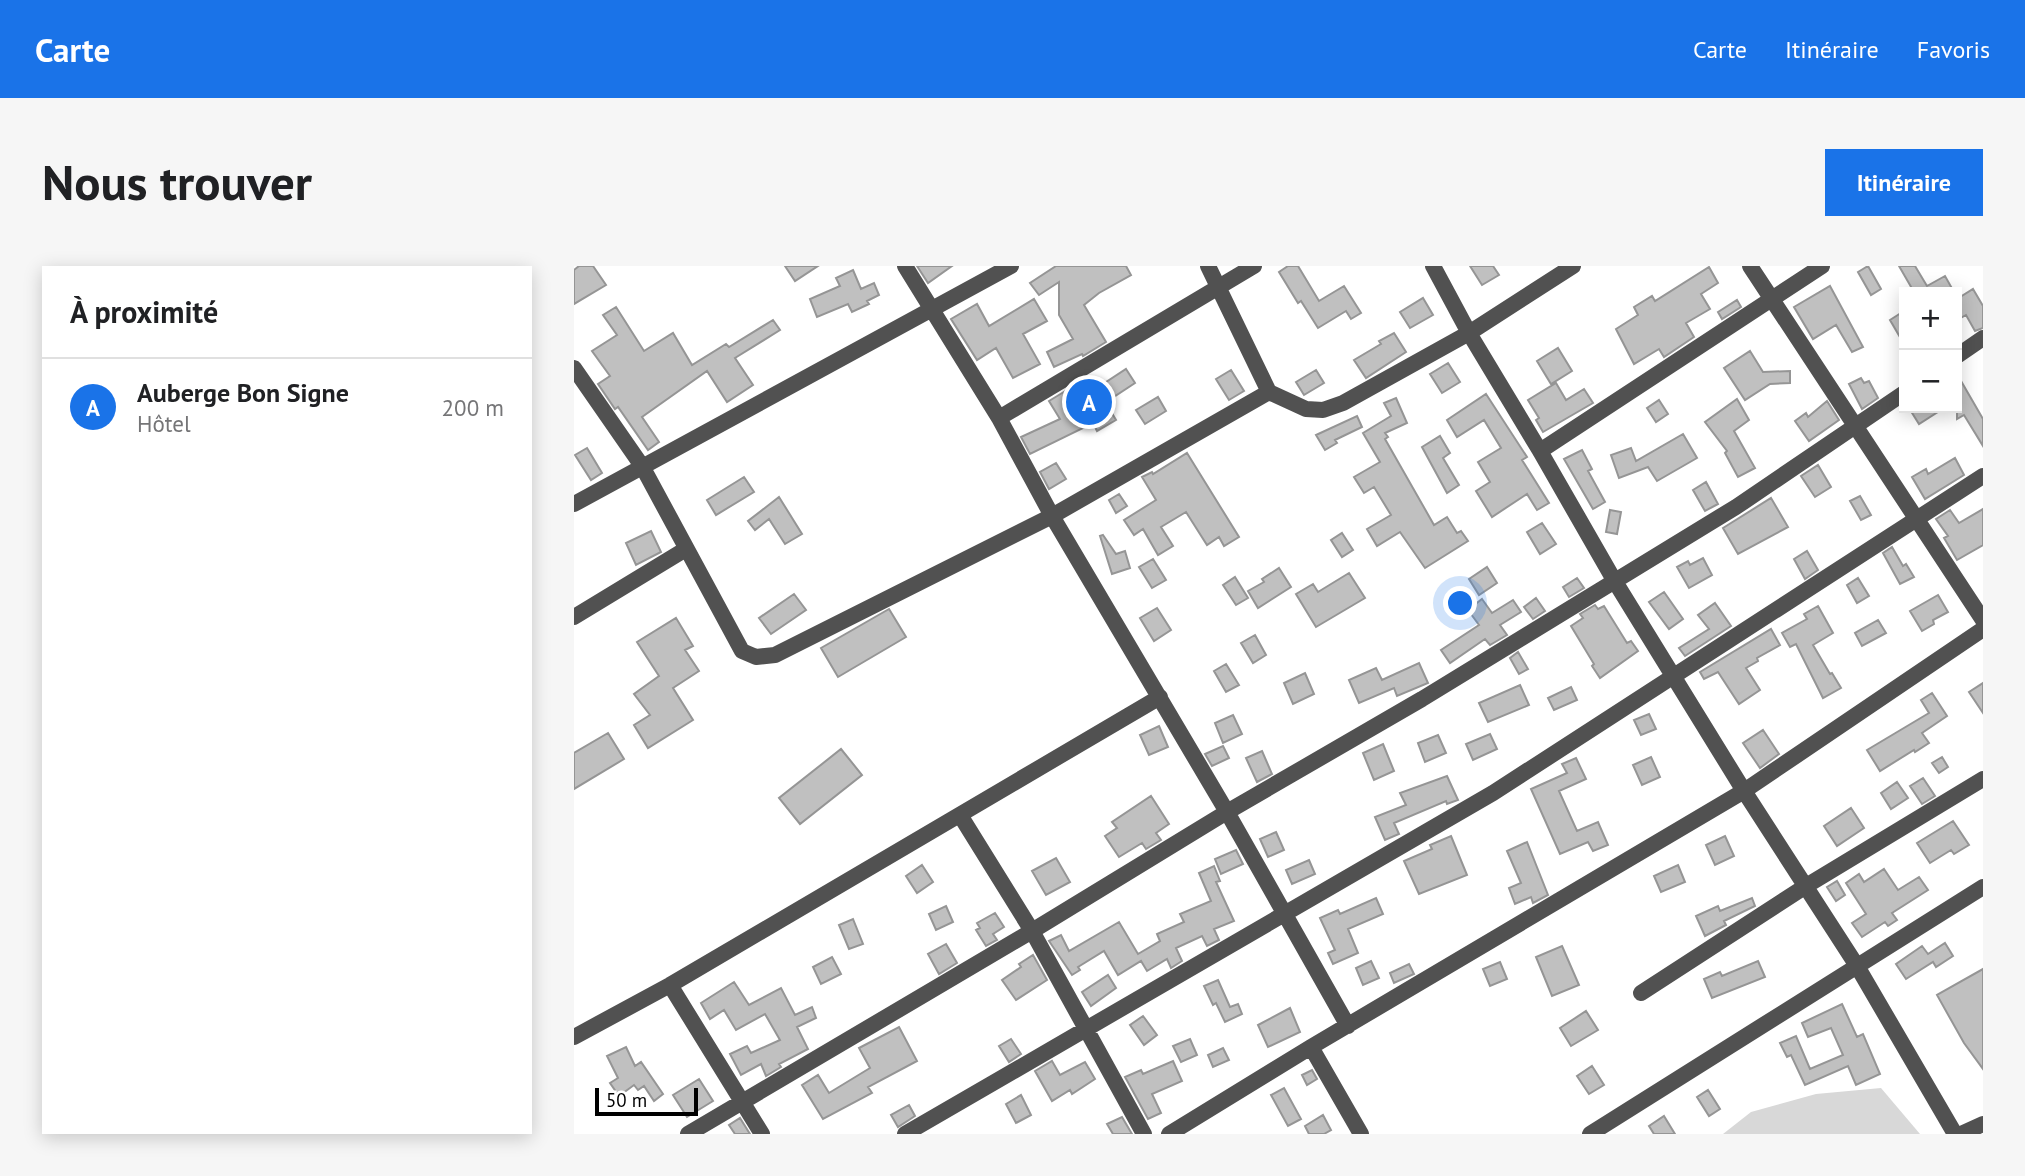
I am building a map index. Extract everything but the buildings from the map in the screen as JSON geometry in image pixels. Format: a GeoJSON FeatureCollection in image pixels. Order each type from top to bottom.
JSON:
{"type":"FeatureCollection","features":[{"type":"Feature","properties":{"kind":"street"},"geometry":{"type":"LineString","coordinates":[[905,266],[999,418],[1052,516],[1227,812],[1348,1026]]}},
{"type":"Feature","properties":{"kind":"street"},"geometry":{"type":"LineString","coordinates":[[574,504],[1012,266]]}},
{"type":"Feature","properties":{"kind":"street"},"geometry":{"type":"LineString","coordinates":[[1208,266],[1269,392],[1306,410],[1323,410],[1343,403],[1469,333],[1573,266]]}},
{"type":"Feature","properties":{"kind":"street"},"geometry":{"type":"LineString","coordinates":[[999,418],[1254,266]]}},
{"type":"Feature","properties":{"kind":"street"},"geometry":{"type":"LineString","coordinates":[[1433,266],[1469,333],[1614,580],[1744,791],[1857,966],[1955,1134]]}},
{"type":"Feature","properties":{"kind":"street"},"geometry":{"type":"LineString","coordinates":[[1751,266],[1983,620]]}},
{"type":"Feature","properties":{"kind":"street"},"geometry":{"type":"LineString","coordinates":[[1540,451],[1822,266]]}},
{"type":"Feature","properties":{"kind":"street"},"geometry":{"type":"LineString","coordinates":[[1962,353],[1983,338]]}},
{"type":"Feature","properties":{"kind":"street"},"geometry":{"type":"LineString","coordinates":[[574,368],[642,466],[742,651],[756,657],[775,655],[1052,516],[1269,392]]}},
{"type":"Feature","properties":{"kind":"street"},"geometry":{"type":"LineString","coordinates":[[688,1134],[1032,931],[1227,812],[1422,699],[1736,507],[1899,396]]}},
{"type":"Feature","properties":{"kind":"street"},"geometry":{"type":"LineString","coordinates":[[905,1134],[1493,793],[1983,476]]}},
{"type":"Feature","properties":{"kind":"street"},"geometry":{"type":"LineString","coordinates":[[574,617],[686,549]]}},
{"type":"Feature","properties":{"kind":"street"},"geometry":{"type":"LineString","coordinates":[[1169,1134],[1744,791],[1983,629]]}},
{"type":"Feature","properties":{"kind":"street"},"geometry":{"type":"LineString","coordinates":[[574,1037],[670,985],[1160,697]]}},
{"type":"Feature","properties":{"kind":"street"},"geometry":{"type":"LineString","coordinates":[[1641,993],[1806,886],[1983,779]]}},
{"type":"Feature","properties":{"kind":"street"},"geometry":{"type":"LineString","coordinates":[[960,815],[1032,931],[1144,1134]]}},
{"type":"Feature","properties":{"kind":"street"},"geometry":{"type":"LineString","coordinates":[[1590,1134],[1983,887]]}},
{"type":"Feature","properties":{"kind":"street"},"geometry":{"type":"LineString","coordinates":[[670,985],[762,1134]]}},
{"type":"Feature","properties":{"kind":"street"},"geometry":{"type":"LineString","coordinates":[[1311,1047],[1361,1134]]}},
{"type":"Feature","properties":{"kind":"street"},"geometry":{"type":"LineString","coordinates":[[1961,1134],[1983,1124]]}},
{"type":"Feature","properties":{"kind":"shaded area"},"geometry":{"type":"Polygon","coordinates":[[[1881,1088],[1920,1134],[1723,1134],[1751,1112],[1816,1094],[1881,1088]]]}},
{"type":"Feature","properties":{"kind":"place","name":"Auberge Bon Signe"},"geometry":{"type":"Point","coordinates":[1089,402]}}]}
